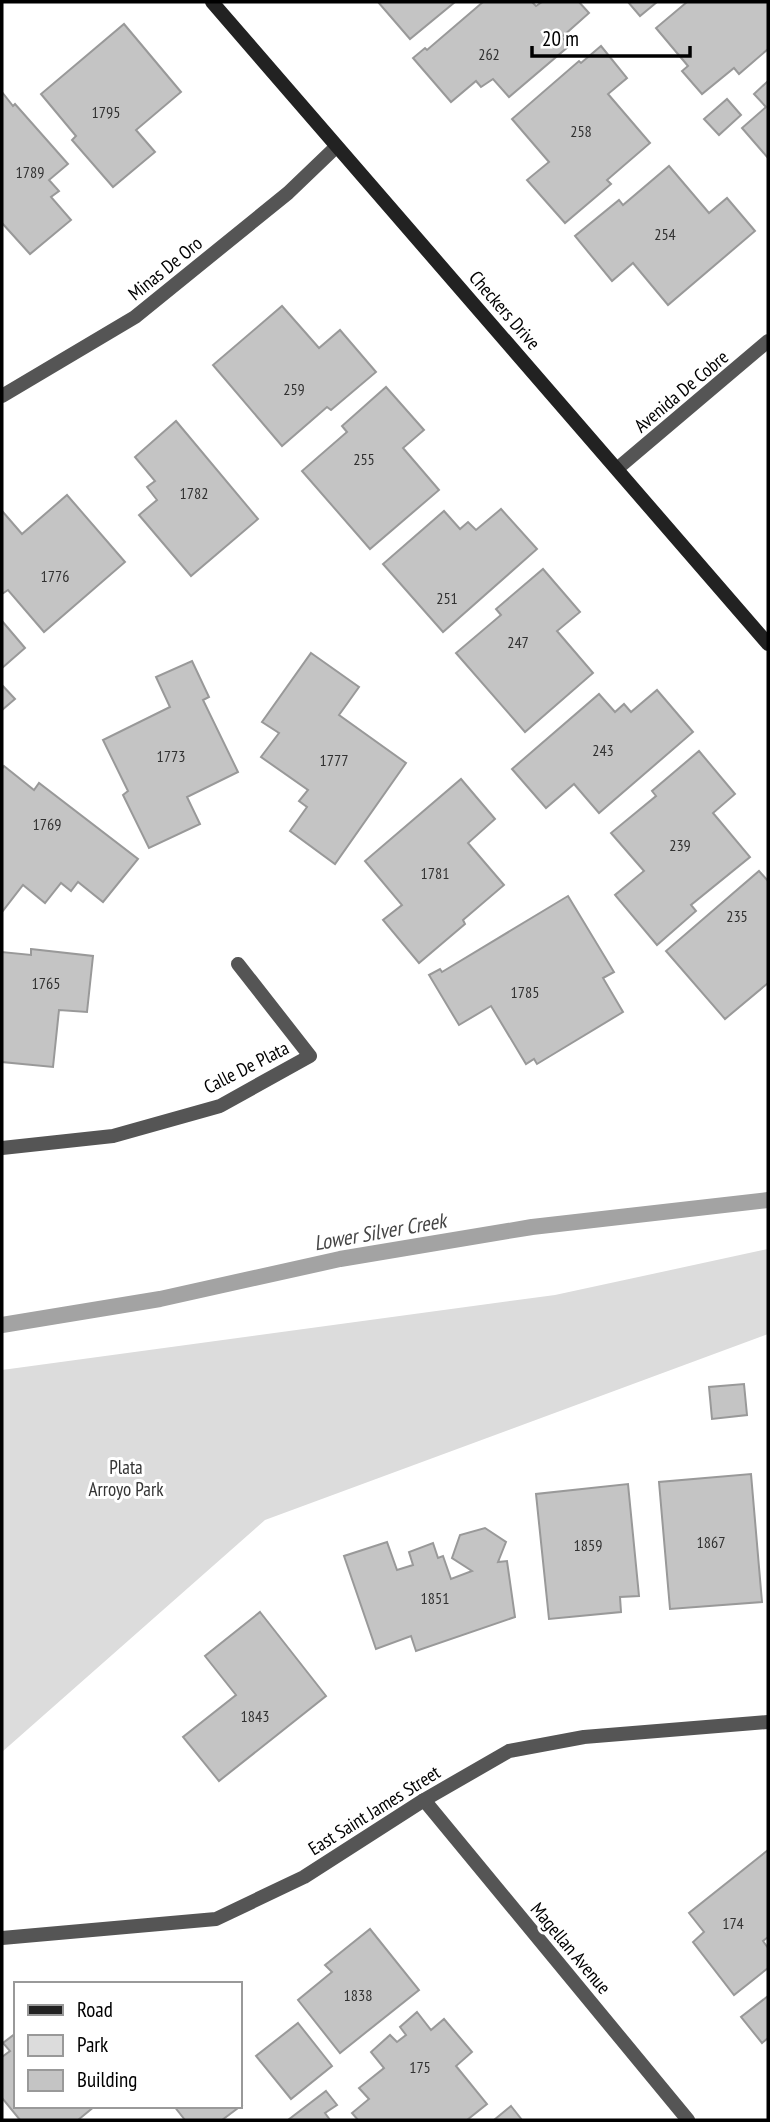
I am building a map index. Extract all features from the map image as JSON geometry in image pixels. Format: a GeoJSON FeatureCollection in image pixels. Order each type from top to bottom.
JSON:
{"type":"FeatureCollection","features":[{"type":"Feature","properties":{"kind":"street","name":"Checkers Drive"},"geometry":{"type":"LineString","coordinates":[[212,2],[768,644]]}},
{"type":"Feature","properties":{"kind":"street","name":"Minas De Oro"},"geometry":{"type":"LineString","coordinates":[[2,396],[135,317],[288,193],[336,147]]}},
{"type":"Feature","properties":{"kind":"street","name":"Avenida De Cobre"},"geometry":{"type":"LineString","coordinates":[[618,468],[768,341]]}},
{"type":"Feature","properties":{"kind":"street","name":"Calle De Plata"},"geometry":{"type":"LineString","coordinates":[[2,1148],[113,1136],[220,1105],[310,1056],[238,964]]}},
{"type":"Feature","properties":{"kind":"street","name":"East Saint James Street"},"geometry":{"type":"LineString","coordinates":[[2,1938],[216,1919],[304,1877],[424,1800],[509,1751],[584,1737],[768,1722]]}},
{"type":"Feature","properties":{"kind":"street","name":"Magellan Avenue"},"geometry":{"type":"LineString","coordinates":[[424,1800],[688,2120]]}},
{"type":"Feature","properties":{"kind":"green space","name":"Plata Arroyo Park"},"geometry":{"type":"Polygon","coordinates":[[[768,1249],[768,1334],[265,1520],[2,1752],[2,1370],[555,1295],[768,1249]]]}},
{"type":"Feature","properties":{"kind":"building"},"geometry":{"type":"Polygon","coordinates":[[[378,2],[455,2],[410,39],[378,2]]]}},
{"type":"Feature","properties":{"kind":"building"},"geometry":{"type":"Polygon","coordinates":[[[483,2],[532,2],[536,6],[542,2],[579,2],[589,13],[562,37],[569,46],[509,97],[493,79],[481,87],[476,81],[451,102],[413,58],[425,48],[427,50],[483,2]]]}},
{"type":"Feature","properties":{"kind":"building"},"geometry":{"type":"Polygon","coordinates":[[[628,2],[657,2],[640,16],[628,2]]]}},
{"type":"Feature","properties":{"kind":"building"},"geometry":{"type":"Polygon","coordinates":[[[687,2],[768,2],[768,49],[739,74],[734,68],[702,94],[682,71],[688,66],[656,28],[687,2]]]}},
{"type":"Feature","properties":{"kind":"building"},"geometry":{"type":"Polygon","coordinates":[[[124,24],[181,92],[136,130],[155,152],[113,187],[72,140],[76,136],[41,94],[124,24]]]}},
{"type":"Feature","properties":{"kind":"building"},"geometry":{"type":"Polygon","coordinates":[[[601,46],[627,78],[608,94],[650,143],[607,180],[611,184],[565,223],[527,180],[549,162],[512,119],[579,61],[581,63],[601,46]]]}},
{"type":"Feature","properties":{"kind":"building"},"geometry":{"type":"Polygon","coordinates":[[[768,81],[768,158],[742,128],[766,107],[754,94],[768,81]]]}},
{"type":"Feature","properties":{"kind":"building"},"geometry":{"type":"Polygon","coordinates":[[[2,92],[68,164],[49,180],[59,191],[51,197],[71,220],[30,254],[2,223],[2,92]]]}},
{"type":"Feature","properties":{"kind":"building"},"geometry":{"type":"Polygon","coordinates":[[[727,99],[741,115],[719,135],[704,119],[727,99]]]}},
{"type":"Feature","properties":{"kind":"building"},"geometry":{"type":"Polygon","coordinates":[[[669,166],[709,213],[727,198],[755,231],[668,305],[633,263],[612,281],[575,236],[619,200],[623,205],[669,166]]]}},
{"type":"Feature","properties":{"kind":"building"},"geometry":{"type":"Polygon","coordinates":[[[282,306],[319,348],[340,330],[376,372],[331,410],[327,407],[282,446],[213,365],[282,306]]]}},
{"type":"Feature","properties":{"kind":"building"},"geometry":{"type":"Polygon","coordinates":[[[386,387],[424,430],[403,448],[439,490],[370,549],[302,471],[347,432],[342,426],[386,387]]]}},
{"type":"Feature","properties":{"kind":"building"},"geometry":{"type":"Polygon","coordinates":[[[176,421],[258,519],[191,576],[139,515],[157,500],[147,487],[155,481],[135,457],[176,421]]]}},
{"type":"Feature","properties":{"kind":"building"},"geometry":{"type":"Polygon","coordinates":[[[67,495],[125,562],[44,632],[8,590],[2,594],[2,513],[22,534],[67,495]]]}},
{"type":"Feature","properties":{"kind":"building"},"geometry":{"type":"Polygon","coordinates":[[[501,509],[537,549],[443,632],[383,564],[444,511],[460,529],[468,522],[476,530],[501,509]]]}},
{"type":"Feature","properties":{"kind":"building"},"geometry":{"type":"Polygon","coordinates":[[[543,569],[580,612],[557,631],[593,673],[525,732],[456,653],[501,615],[496,609],[543,569]]]}},
{"type":"Feature","properties":{"kind":"building"},"geometry":{"type":"Polygon","coordinates":[[[2,621],[25,648],[2,668],[2,621]]]}},
{"type":"Feature","properties":{"kind":"building"},"geometry":{"type":"Polygon","coordinates":[[[311,653],[359,687],[339,715],[406,763],[335,864],[290,831],[307,807],[299,801],[308,790],[261,757],[279,733],[262,722],[311,653]]]}},
{"type":"Feature","properties":{"kind":"building"},"geometry":{"type":"Polygon","coordinates":[[[192,661],[209,697],[203,700],[238,772],[187,797],[200,824],[149,848],[123,795],[128,791],[103,740],[170,707],[156,677],[192,661]]]}},
{"type":"Feature","properties":{"kind":"building"},"geometry":{"type":"Polygon","coordinates":[[[2,685],[15,699],[2,710],[2,685]]]}},
{"type":"Feature","properties":{"kind":"building"},"geometry":{"type":"Polygon","coordinates":[[[657,690],[693,732],[599,813],[574,784],[546,808],[512,769],[599,694],[615,712],[624,704],[631,712],[657,690]]]}},
{"type":"Feature","properties":{"kind":"building"},"geometry":{"type":"Polygon","coordinates":[[[699,751],[735,794],[713,813],[750,857],[691,905],[696,911],[657,945],[615,895],[644,871],[611,833],[656,796],[652,791],[699,751]]]}},
{"type":"Feature","properties":{"kind":"building"},"geometry":{"type":"Polygon","coordinates":[[[4,766],[34,790],[39,783],[138,859],[103,902],[78,882],[71,891],[61,883],[45,903],[23,885],[2,912],[4,766]]]}},
{"type":"Feature","properties":{"kind":"building"},"geometry":{"type":"Polygon","coordinates":[[[461,779],[495,819],[468,843],[504,885],[463,920],[465,924],[419,963],[383,920],[402,905],[365,861],[461,779]]]}},
{"type":"Feature","properties":{"kind":"building"},"geometry":{"type":"Polygon","coordinates":[[[759,871],[768,881],[768,983],[725,1019],[666,951],[759,871]]]}},
{"type":"Feature","properties":{"kind":"building"},"geometry":{"type":"Polygon","coordinates":[[[568,896],[614,972],[603,978],[623,1012],[537,1064],[534,1059],[526,1064],[491,1006],[459,1025],[429,975],[440,969],[442,972],[568,896]]]}},
{"type":"Feature","properties":{"kind":"building"},"geometry":{"type":"Polygon","coordinates":[[[31,949],[93,956],[87,1012],[59,1010],[53,1067],[2,1062],[2,952],[31,955],[31,949]]]}},
{"type":"Feature","properties":{"kind":"building"},"geometry":{"type":"Polygon","coordinates":[[[744,1384],[747,1415],[712,1419],[709,1387],[744,1384]]]}},
{"type":"Feature","properties":{"kind":"building"},"geometry":{"type":"Polygon","coordinates":[[[751,1474],[762,1602],[670,1609],[659,1482],[751,1474]]]}},
{"type":"Feature","properties":{"kind":"building"},"geometry":{"type":"Polygon","coordinates":[[[628,1484],[639,1596],[620,1597],[621,1612],[549,1619],[536,1494],[628,1484]]]}},
{"type":"Feature","properties":{"kind":"building"},"geometry":{"type":"Polygon","coordinates":[[[485,1528],[506,1542],[498,1562],[507,1561],[515,1617],[416,1651],[411,1636],[376,1649],[344,1556],[387,1542],[397,1570],[413,1565],[409,1552],[433,1543],[438,1558],[443,1556],[451,1579],[472,1571],[452,1558],[460,1535],[485,1528]]]}},
{"type":"Feature","properties":{"kind":"building"},"geometry":{"type":"Polygon","coordinates":[[[260,1612],[326,1696],[219,1781],[183,1737],[236,1695],[205,1656],[260,1612]]]}},
{"type":"Feature","properties":{"kind":"building"},"geometry":{"type":"Polygon","coordinates":[[[768,1850],[768,1937],[763,1941],[768,1948],[768,1968],[734,1995],[693,1942],[704,1932],[689,1913],[768,1850]]]}},
{"type":"Feature","properties":{"kind":"building"},"geometry":{"type":"Polygon","coordinates":[[[370,1929],[419,1990],[340,2053],[298,2000],[332,1972],[325,1965],[370,1929]]]}},
{"type":"Feature","properties":{"kind":"building"},"geometry":{"type":"Polygon","coordinates":[[[768,1996],[768,2038],[762,2043],[741,2017],[768,1996]]]}},
{"type":"Feature","properties":{"kind":"building"},"geometry":{"type":"Polygon","coordinates":[[[417,2012],[431,2030],[444,2019],[472,2052],[456,2066],[487,2104],[467,2120],[358,2120],[352,2113],[369,2099],[359,2088],[384,2068],[371,2052],[390,2035],[397,2042],[406,2035],[400,2027],[417,2012]]]}},
{"type":"Feature","properties":{"kind":"building"},"geometry":{"type":"Polygon","coordinates":[[[298,2023],[332,2066],[291,2099],[256,2056],[298,2023]]]}},
{"type":"Feature","properties":{"kind":"building"},"geometry":{"type":"Polygon","coordinates":[[[14,2035],[14,2108],[93,2108],[78,2120],[20,2120],[2,2098],[2,2057],[10,2051],[3,2043],[14,2035]]]}},
{"type":"Feature","properties":{"kind":"building"},"geometry":{"type":"Polygon","coordinates":[[[326,2091],[337,2105],[325,2113],[330,2120],[288,2120],[326,2091]]]}},
{"type":"Feature","properties":{"kind":"building"},"geometry":{"type":"Polygon","coordinates":[[[511,2106],[522,2120],[494,2120],[511,2106]]]}},
{"type":"Feature","properties":{"kind":"building"},"geometry":{"type":"Polygon","coordinates":[[[176,2108],[238,2108],[222,2120],[185,2120],[176,2108]]]}},
{"type":"Feature","properties":{"kind":"waterway","name":"Lower Silver Creek"},"geometry":{"type":"LineString","coordinates":[[2,1325],[160,1299],[340,1259],[532,1227],[768,1200]]}}]}
